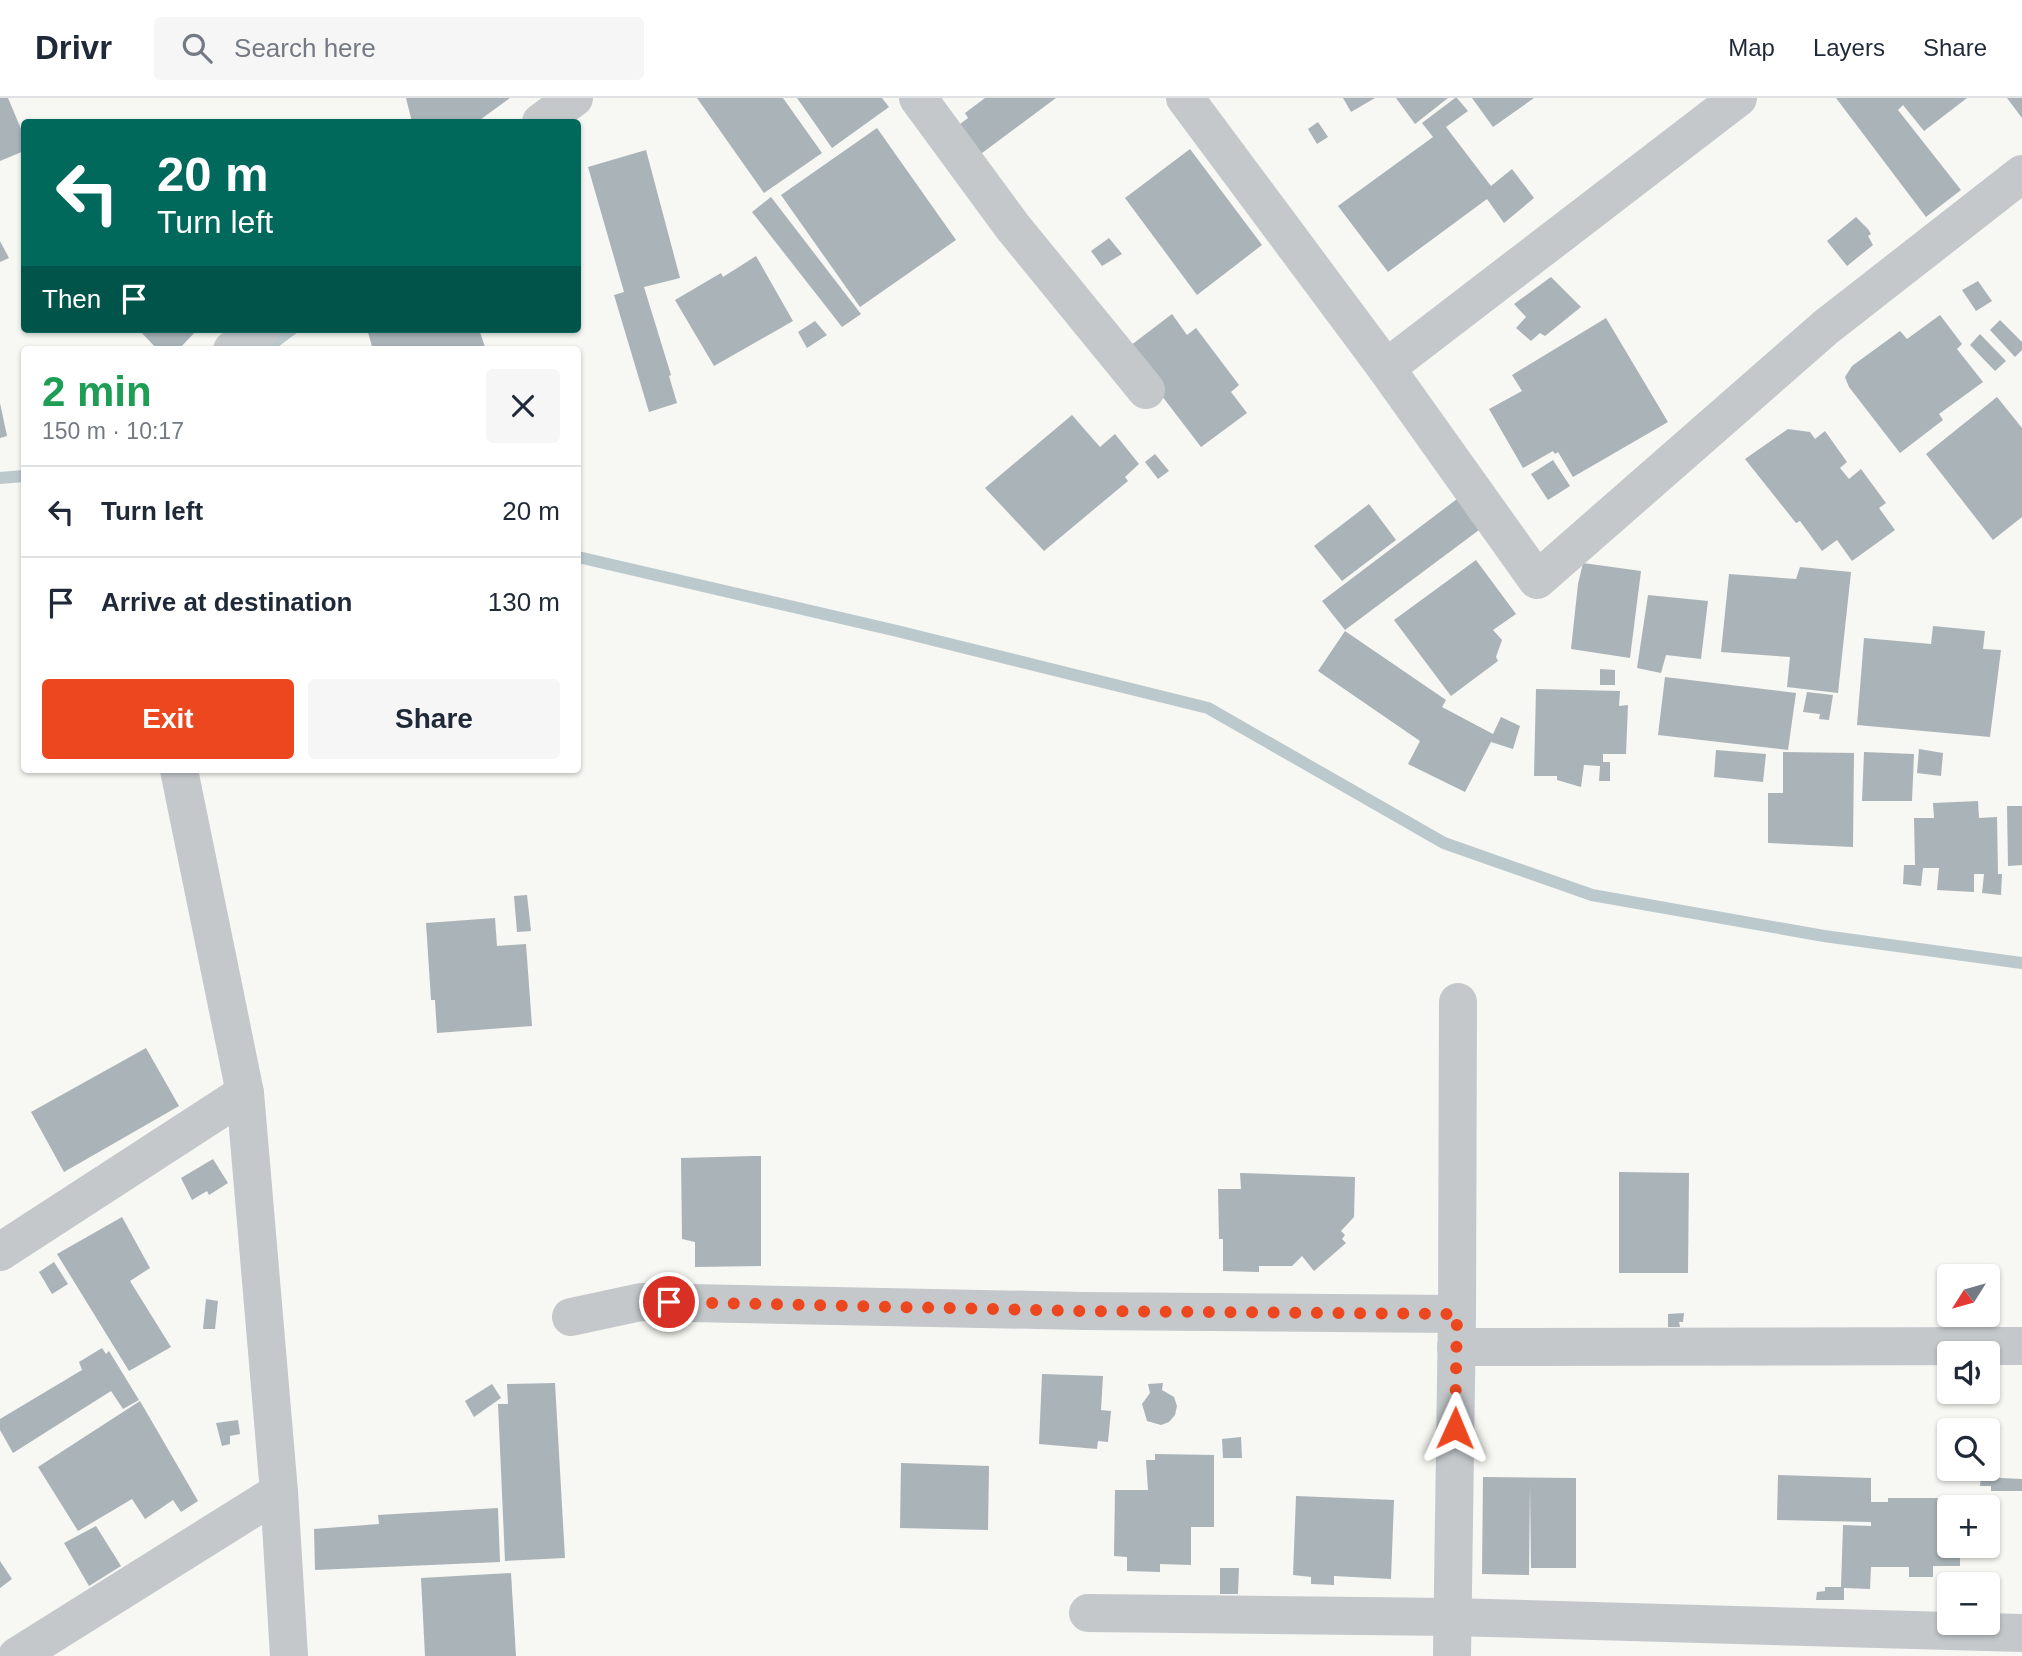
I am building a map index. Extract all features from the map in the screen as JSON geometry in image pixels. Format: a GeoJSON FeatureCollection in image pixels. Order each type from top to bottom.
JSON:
{"type":"FeatureCollection","features":[{"type":"Feature","properties":{"kind":"street"},"geometry":{"type":"LineString","coordinates":[[545,119],[574,98]]}},
{"type":"Feature","properties":{"kind":"street"},"geometry":{"type":"LineString","coordinates":[[918,98],[1012,226],[1146,390]]}},
{"type":"Feature","properties":{"kind":"street"},"geometry":{"type":"LineString","coordinates":[[1185,98],[1386,368],[1536,580],[1826,327],[2022,174]]}},
{"type":"Feature","properties":{"kind":"street"},"geometry":{"type":"LineString","coordinates":[[1386,368],[1738,98]]}},
{"type":"Feature","properties":{"kind":"street"},"geometry":{"type":"LineString","coordinates":[[238,346],[255,333]]}},
{"type":"Feature","properties":{"kind":"street"},"geometry":{"type":"LineString","coordinates":[[180,773],[245,1093],[279,1492],[289,1656]]}},
{"type":"Feature","properties":{"kind":"street"},"geometry":{"type":"LineString","coordinates":[[1452,1656],[1458,1002]]}},
{"type":"Feature","properties":{"kind":"street"},"geometry":{"type":"LineString","coordinates":[[0,1252],[245,1093]]}},
{"type":"Feature","properties":{"kind":"street"},"geometry":{"type":"LineString","coordinates":[[572,1317],[641,1302],[1084,1311],[1457,1330],[2022,1346]]}},
{"type":"Feature","properties":{"kind":"street"},"geometry":{"type":"LineString","coordinates":[[17,1656],[279,1492]]}},
{"type":"Feature","properties":{"kind":"street"},"geometry":{"type":"LineString","coordinates":[[1088,1613],[1452,1618],[2022,1633]]}},
{"type":"Feature","properties":{"kind":"building"},"geometry":{"type":"Polygon","coordinates":[[[0,98],[8,98],[21,129],[21,152],[0,161],[0,98]]]}},
{"type":"Feature","properties":{"kind":"building"},"geometry":{"type":"Polygon","coordinates":[[[406,98],[510,98],[481,119],[411,119],[406,98]]]}},
{"type":"Feature","properties":{"kind":"building"},"geometry":{"type":"Polygon","coordinates":[[[697,98],[783,98],[822,153],[764,193],[697,98]]]}},
{"type":"Feature","properties":{"kind":"building"},"geometry":{"type":"Polygon","coordinates":[[[797,98],[882,98],[889,107],[832,148],[797,98]]]}},
{"type":"Feature","properties":{"kind":"building"},"geometry":{"type":"Polygon","coordinates":[[[985,98],[1056,98],[974,159],[952,130],[968,118],[965,113],[985,98]]]}},
{"type":"Feature","properties":{"kind":"building"},"geometry":{"type":"Polygon","coordinates":[[[1343,98],[1375,98],[1351,112],[1343,98]]]}},
{"type":"Feature","properties":{"kind":"building"},"geometry":{"type":"Polygon","coordinates":[[[1396,98],[1448,98],[1415,124],[1396,98]]]}},
{"type":"Feature","properties":{"kind":"building"},"geometry":{"type":"Polygon","coordinates":[[[1455,98],[1468,111],[1446,127],[1491,186],[1512,169],[1534,198],[1504,223],[1487,199],[1388,272],[1338,206],[1433,137],[1422,123],[1455,98]]]}},
{"type":"Feature","properties":{"kind":"building"},"geometry":{"type":"Polygon","coordinates":[[[1472,98],[1534,98],[1493,127],[1472,98]]]}},
{"type":"Feature","properties":{"kind":"building"},"geometry":{"type":"Polygon","coordinates":[[[1836,98],[1967,98],[1924,131],[1903,105],[1898,110],[1961,190],[1926,217],[1836,98]]]}},
{"type":"Feature","properties":{"kind":"building"},"geometry":{"type":"Polygon","coordinates":[[[2007,98],[2022,98],[2022,118],[2007,98]]]}},
{"type":"Feature","properties":{"kind":"building"},"geometry":{"type":"Polygon","coordinates":[[[1318,122],[1328,137],[1317,144],[1308,129],[1318,122]]]}},
{"type":"Feature","properties":{"kind":"building"},"geometry":{"type":"Polygon","coordinates":[[[877,128],[956,240],[860,307],[781,195],[877,128]]]}},
{"type":"Feature","properties":{"kind":"building"},"geometry":{"type":"Polygon","coordinates":[[[1190,149],[1262,245],[1197,295],[1125,198],[1190,149]]]}},
{"type":"Feature","properties":{"kind":"building"},"geometry":{"type":"Polygon","coordinates":[[[646,150],[680,278],[644,287],[677,403],[649,412],[614,295],[624,292],[588,167],[646,150]]]}},
{"type":"Feature","properties":{"kind":"building"},"geometry":{"type":"Polygon","coordinates":[[[771,197],[861,314],[842,327],[752,212],[771,197]]]}},
{"type":"Feature","properties":{"kind":"building"},"geometry":{"type":"Polygon","coordinates":[[[1856,217],[1868,229],[1873,245],[1847,266],[1827,241],[1856,217]]]}},
{"type":"Feature","properties":{"kind":"building"},"geometry":{"type":"Polygon","coordinates":[[[1109,238],[1122,254],[1102,266],[1091,251],[1109,238]]]}},
{"type":"Feature","properties":{"kind":"building"},"geometry":{"type":"Polygon","coordinates":[[[0,241],[9,258],[0,262],[0,241]]]}},
{"type":"Feature","properties":{"kind":"building"},"geometry":{"type":"Polygon","coordinates":[[[756,256],[793,321],[714,366],[675,300],[721,273],[723,277],[756,256]]]}},
{"type":"Feature","properties":{"kind":"building"},"geometry":{"type":"Polygon","coordinates":[[[1551,277],[1581,307],[1545,336],[1540,333],[1531,341],[1516,328],[1526,317],[1514,304],[1551,277]]]}},
{"type":"Feature","properties":{"kind":"building"},"geometry":{"type":"Polygon","coordinates":[[[1978,281],[1992,301],[1976,311],[1962,290],[1978,281]]]}},
{"type":"Feature","properties":{"kind":"building"},"geometry":{"type":"Polygon","coordinates":[[[1172,314],[1187,335],[1196,328],[1239,385],[1231,392],[1247,413],[1201,447],[1126,349],[1172,314]]]}},
{"type":"Feature","properties":{"kind":"building"},"geometry":{"type":"Polygon","coordinates":[[[1940,315],[1962,344],[1957,349],[1983,382],[1939,414],[1943,420],[1900,453],[1849,387],[1845,377],[1852,366],[1900,331],[1907,339],[1940,315]]]}},
{"type":"Feature","properties":{"kind":"building"},"geometry":{"type":"Polygon","coordinates":[[[1606,318],[1668,422],[1573,477],[1558,452],[1555,454],[1553,451],[1523,468],[1489,409],[1522,391],[1512,375],[1606,318]]]}},
{"type":"Feature","properties":{"kind":"building"},"geometry":{"type":"Polygon","coordinates":[[[2000,320],[2022,342],[2022,350],[2015,357],[1990,330],[2000,320]]]}},
{"type":"Feature","properties":{"kind":"building"},"geometry":{"type":"Polygon","coordinates":[[[815,321],[827,335],[807,348],[798,332],[815,321]]]}},
{"type":"Feature","properties":{"kind":"building"},"geometry":{"type":"Polygon","coordinates":[[[142,333],[194,333],[182,346],[154,346],[142,333]]]}},
{"type":"Feature","properties":{"kind":"building"},"geometry":{"type":"Polygon","coordinates":[[[368,333],[480,333],[485,346],[372,346],[368,333]]]}},
{"type":"Feature","properties":{"kind":"building"},"geometry":{"type":"Polygon","coordinates":[[[1980,334],[2006,361],[1995,371],[1970,345],[1980,334]]]}},
{"type":"Feature","properties":{"kind":"building"},"geometry":{"type":"Polygon","coordinates":[[[1997,397],[2022,428],[2022,517],[1993,540],[1926,454],[1997,397]]]}},
{"type":"Feature","properties":{"kind":"building"},"geometry":{"type":"Polygon","coordinates":[[[0,403],[7,436],[0,438],[0,403]]]}},
{"type":"Feature","properties":{"kind":"building"},"geometry":{"type":"Polygon","coordinates":[[[1072,415],[1100,447],[1115,434],[1139,464],[1125,477],[1128,481],[1044,551],[985,488],[1072,415]]]}},
{"type":"Feature","properties":{"kind":"building"},"geometry":{"type":"Polygon","coordinates":[[[1788,429],[1810,432],[1815,439],[1825,431],[1847,462],[1840,468],[1849,479],[1861,469],[1886,503],[1879,508],[1895,530],[1852,561],[1837,540],[1822,551],[1800,521],[1796,523],[1745,459],[1788,429]]]}},
{"type":"Feature","properties":{"kind":"building"},"geometry":{"type":"Polygon","coordinates":[[[1155,454],[1169,471],[1158,479],[1145,462],[1155,454]]]}},
{"type":"Feature","properties":{"kind":"building"},"geometry":{"type":"Polygon","coordinates":[[[1553,460],[1570,486],[1548,500],[1531,474],[1553,460]]]}},
{"type":"Feature","properties":{"kind":"building"},"geometry":{"type":"Polygon","coordinates":[[[1457,499],[1479,530],[1345,630],[1322,601],[1457,499]]]}},
{"type":"Feature","properties":{"kind":"building"},"geometry":{"type":"Polygon","coordinates":[[[1369,504],[1396,540],[1342,581],[1314,546],[1369,504]]]}},
{"type":"Feature","properties":{"kind":"building"},"geometry":{"type":"Polygon","coordinates":[[[1476,560],[1516,614],[1493,630],[1502,640],[1496,657],[1498,661],[1451,696],[1394,620],[1476,560]]]}},
{"type":"Feature","properties":{"kind":"building"},"geometry":{"type":"Polygon","coordinates":[[[1583,563],[1641,571],[1630,658],[1571,649],[1583,563]]]}},
{"type":"Feature","properties":{"kind":"building"},"geometry":{"type":"Polygon","coordinates":[[[1800,567],[1851,572],[1838,693],[1787,687],[1790,657],[1721,652],[1729,574],[1796,579],[1800,567]]]}},
{"type":"Feature","properties":{"kind":"building"},"geometry":{"type":"Polygon","coordinates":[[[1648,595],[1708,601],[1701,659],[1666,655],[1661,673],[1637,668],[1648,595]]]}},
{"type":"Feature","properties":{"kind":"building"},"geometry":{"type":"Polygon","coordinates":[[[1933,626],[1985,631],[1983,649],[2001,650],[1990,737],[1857,725],[1864,638],[1931,644],[1933,626]]]}},
{"type":"Feature","properties":{"kind":"building"},"geometry":{"type":"Polygon","coordinates":[[[1345,631],[1446,700],[1442,707],[1493,734],[1501,717],[1520,726],[1513,749],[1491,742],[1465,792],[1408,764],[1420,741],[1318,671],[1345,631]]]}},
{"type":"Feature","properties":{"kind":"building"},"geometry":{"type":"Polygon","coordinates":[[[1600,669],[1615,670],[1615,685],[1600,685],[1600,669]]]}},
{"type":"Feature","properties":{"kind":"building"},"geometry":{"type":"Polygon","coordinates":[[[1665,677],[1796,693],[1788,750],[1658,735],[1665,677]]]}},
{"type":"Feature","properties":{"kind":"building"},"geometry":{"type":"Polygon","coordinates":[[[1536,689],[1620,691],[1619,706],[1628,705],[1626,754],[1603,754],[1603,762],[1610,762],[1610,781],[1599,781],[1600,766],[1584,765],[1581,787],[1557,780],[1557,776],[1534,776],[1536,689]]]}},
{"type":"Feature","properties":{"kind":"building"},"geometry":{"type":"Polygon","coordinates":[[[1807,692],[1833,695],[1829,720],[1819,719],[1820,714],[1803,712],[1807,692]]]}},
{"type":"Feature","properties":{"kind":"building"},"geometry":{"type":"Polygon","coordinates":[[[1919,749],[1943,753],[1941,776],[1917,773],[1919,749]]]}},
{"type":"Feature","properties":{"kind":"building"},"geometry":{"type":"Polygon","coordinates":[[[1716,750],[1766,754],[1763,782],[1714,777],[1716,750]]]}},
{"type":"Feature","properties":{"kind":"building"},"geometry":{"type":"Polygon","coordinates":[[[1783,752],[1854,753],[1853,847],[1768,843],[1768,793],[1783,793],[1783,752]]]}},
{"type":"Feature","properties":{"kind":"building"},"geometry":{"type":"Polygon","coordinates":[[[1864,752],[1914,754],[1912,801],[1862,801],[1864,752]]]}},
{"type":"Feature","properties":{"kind":"building"},"geometry":{"type":"Polygon","coordinates":[[[1978,801],[1979,818],[1997,817],[2001,895],[1982,893],[1984,874],[1974,874],[1974,892],[1937,890],[1939,868],[1923,868],[1921,886],[1903,884],[1904,865],[1915,865],[1914,818],[1934,818],[1933,803],[1978,801]]]}},
{"type":"Feature","properties":{"kind":"building"},"geometry":{"type":"Polygon","coordinates":[[[2007,806],[2022,806],[2022,865],[2008,866],[2007,806]]]}},
{"type":"Feature","properties":{"kind":"building"},"geometry":{"type":"Polygon","coordinates":[[[527,895],[531,931],[517,932],[514,896],[527,895]]]}},
{"type":"Feature","properties":{"kind":"building"},"geometry":{"type":"Polygon","coordinates":[[[495,918],[497,946],[526,944],[532,1026],[437,1033],[435,1000],[431,1000],[426,923],[495,918]]]}},
{"type":"Feature","properties":{"kind":"building"},"geometry":{"type":"Polygon","coordinates":[[[146,1048],[179,1106],[64,1172],[31,1112],[146,1048]]]}},
{"type":"Feature","properties":{"kind":"building"},"geometry":{"type":"Polygon","coordinates":[[[761,1156],[761,1266],[695,1267],[695,1242],[682,1239],[681,1158],[761,1156]]]}},
{"type":"Feature","properties":{"kind":"building"},"geometry":{"type":"Polygon","coordinates":[[[213,1159],[228,1183],[209,1195],[207,1191],[192,1200],[181,1178],[213,1159]]]}},
{"type":"Feature","properties":{"kind":"building"},"geometry":{"type":"Polygon","coordinates":[[[1619,1172],[1689,1173],[1688,1273],[1619,1273],[1619,1172]]]}},
{"type":"Feature","properties":{"kind":"building"},"geometry":{"type":"Polygon","coordinates":[[[1240,1173],[1355,1177],[1354,1217],[1341,1231],[1345,1235],[1342,1239],[1346,1243],[1314,1271],[1302,1256],[1292,1266],[1259,1266],[1259,1272],[1223,1271],[1218,1189],[1241,1189],[1240,1173]]]}},
{"type":"Feature","properties":{"kind":"building"},"geometry":{"type":"Polygon","coordinates":[[[122,1217],[150,1268],[130,1281],[171,1347],[129,1371],[57,1254],[122,1217]]]}},
{"type":"Feature","properties":{"kind":"building"},"geometry":{"type":"Polygon","coordinates":[[[54,1262],[68,1284],[52,1294],[39,1272],[54,1262]]]}},
{"type":"Feature","properties":{"kind":"building"},"geometry":{"type":"Polygon","coordinates":[[[206,1299],[218,1301],[215,1329],[203,1329],[206,1299]]]}},
{"type":"Feature","properties":{"kind":"building"},"geometry":{"type":"Polygon","coordinates":[[[1684,1313],[1683,1322],[1679,1322],[1680,1327],[1668,1327],[1668,1314],[1684,1313]]]}},
{"type":"Feature","properties":{"kind":"building"},"geometry":{"type":"Polygon","coordinates":[[[102,1348],[106,1354],[109,1351],[139,1400],[123,1409],[111,1391],[13,1453],[0,1430],[0,1419],[82,1370],[79,1362],[102,1348]]]}},
{"type":"Feature","properties":{"kind":"building"},"geometry":{"type":"Polygon","coordinates":[[[1042,1374],[1103,1376],[1101,1410],[1111,1411],[1108,1442],[1098,1441],[1097,1449],[1039,1444],[1042,1374]]]}},
{"type":"Feature","properties":{"kind":"building"},"geometry":{"type":"Polygon","coordinates":[[[555,1383],[565,1558],[505,1561],[498,1404],[508,1404],[507,1384],[555,1383]]]}},
{"type":"Feature","properties":{"kind":"building"},"geometry":{"type":"Polygon","coordinates":[[[1163,1383],[1162,1390],[1174,1397],[1177,1406],[1175,1415],[1169,1422],[1161,1425],[1147,1421],[1142,1404],[1150,1393],[1148,1384],[1163,1383]]]}},
{"type":"Feature","properties":{"kind":"building"},"geometry":{"type":"Polygon","coordinates":[[[492,1384],[501,1398],[474,1417],[465,1401],[492,1384]]]}},
{"type":"Feature","properties":{"kind":"building"},"geometry":{"type":"Polygon","coordinates":[[[140,1401],[198,1501],[181,1512],[173,1500],[145,1519],[132,1499],[78,1531],[38,1467],[140,1401]]]}},
{"type":"Feature","properties":{"kind":"building"},"geometry":{"type":"Polygon","coordinates":[[[238,1420],[240,1434],[230,1436],[230,1444],[222,1446],[216,1423],[238,1420]]]}},
{"type":"Feature","properties":{"kind":"building"},"geometry":{"type":"Polygon","coordinates":[[[1241,1437],[1242,1458],[1223,1458],[1222,1439],[1241,1437]]]}},
{"type":"Feature","properties":{"kind":"building"},"geometry":{"type":"Polygon","coordinates":[[[1155,1454],[1214,1455],[1214,1527],[1191,1527],[1191,1565],[1160,1564],[1160,1572],[1127,1571],[1127,1557],[1114,1556],[1115,1490],[1148,1490],[1146,1460],[1155,1460],[1155,1454]]]}},
{"type":"Feature","properties":{"kind":"building"},"geometry":{"type":"Polygon","coordinates":[[[901,1463],[989,1466],[988,1530],[900,1528],[901,1463]]]}},
{"type":"Feature","properties":{"kind":"building"},"geometry":{"type":"Polygon","coordinates":[[[1778,1475],[1871,1478],[1871,1502],[1888,1502],[1888,1498],[1937,1498],[1937,1558],[1960,1558],[1960,1566],[1933,1566],[1933,1577],[1909,1577],[1909,1567],[1871,1567],[1870,1589],[1844,1588],[1844,1600],[1816,1600],[1817,1592],[1825,1591],[1825,1587],[1841,1587],[1843,1525],[1871,1526],[1871,1522],[1777,1520],[1778,1475]]]}},
{"type":"Feature","properties":{"kind":"building"},"geometry":{"type":"Polygon","coordinates":[[[1483,1477],[1576,1478],[1576,1568],[1531,1568],[1530,1484],[1529,1575],[1482,1574],[1483,1477]]]}},
{"type":"Feature","properties":{"kind":"building"},"geometry":{"type":"Polygon","coordinates":[[[2000,1478],[2022,1479],[2022,1491],[1991,1491],[1991,1486],[1980,1486],[1981,1481],[2000,1481],[2000,1478]]]}},
{"type":"Feature","properties":{"kind":"building"},"geometry":{"type":"Polygon","coordinates":[[[1296,1496],[1394,1500],[1391,1579],[1334,1576],[1334,1585],[1311,1584],[1311,1577],[1293,1575],[1296,1496]]]}},
{"type":"Feature","properties":{"kind":"building"},"geometry":{"type":"Polygon","coordinates":[[[498,1508],[500,1562],[315,1570],[314,1529],[379,1524],[378,1515],[498,1508]]]}},
{"type":"Feature","properties":{"kind":"building"},"geometry":{"type":"Polygon","coordinates":[[[96,1526],[121,1566],[89,1586],[64,1543],[96,1526]]]}},
{"type":"Feature","properties":{"kind":"building"},"geometry":{"type":"Polygon","coordinates":[[[0,1561],[12,1579],[0,1588],[0,1561]]]}},
{"type":"Feature","properties":{"kind":"building"},"geometry":{"type":"Polygon","coordinates":[[[1220,1568],[1239,1568],[1238,1594],[1220,1594],[1220,1568]]]}},
{"type":"Feature","properties":{"kind":"building"},"geometry":{"type":"Polygon","coordinates":[[[511,1573],[516,1656],[425,1656],[421,1578],[511,1573]]]}},
{"type":"Feature","properties":{"kind":"waterway"},"geometry":{"type":"LineString","coordinates":[[269,346],[287,333]]}},
{"type":"Feature","properties":{"kind":"waterway"},"geometry":{"type":"LineString","coordinates":[[0,478],[21,476]]}},
{"type":"Feature","properties":{"kind":"waterway"},"geometry":{"type":"LineString","coordinates":[[581,558],[897,631],[1208,708],[1444,843],[1592,895],[1824,936],[2022,963]]}},
{"type":"Feature","properties":{"kind":"route"},"geometry":{"type":"LineString","coordinates":[[669,1302],[1084,1311],[1457,1314],[1455,1428]]}}]}
